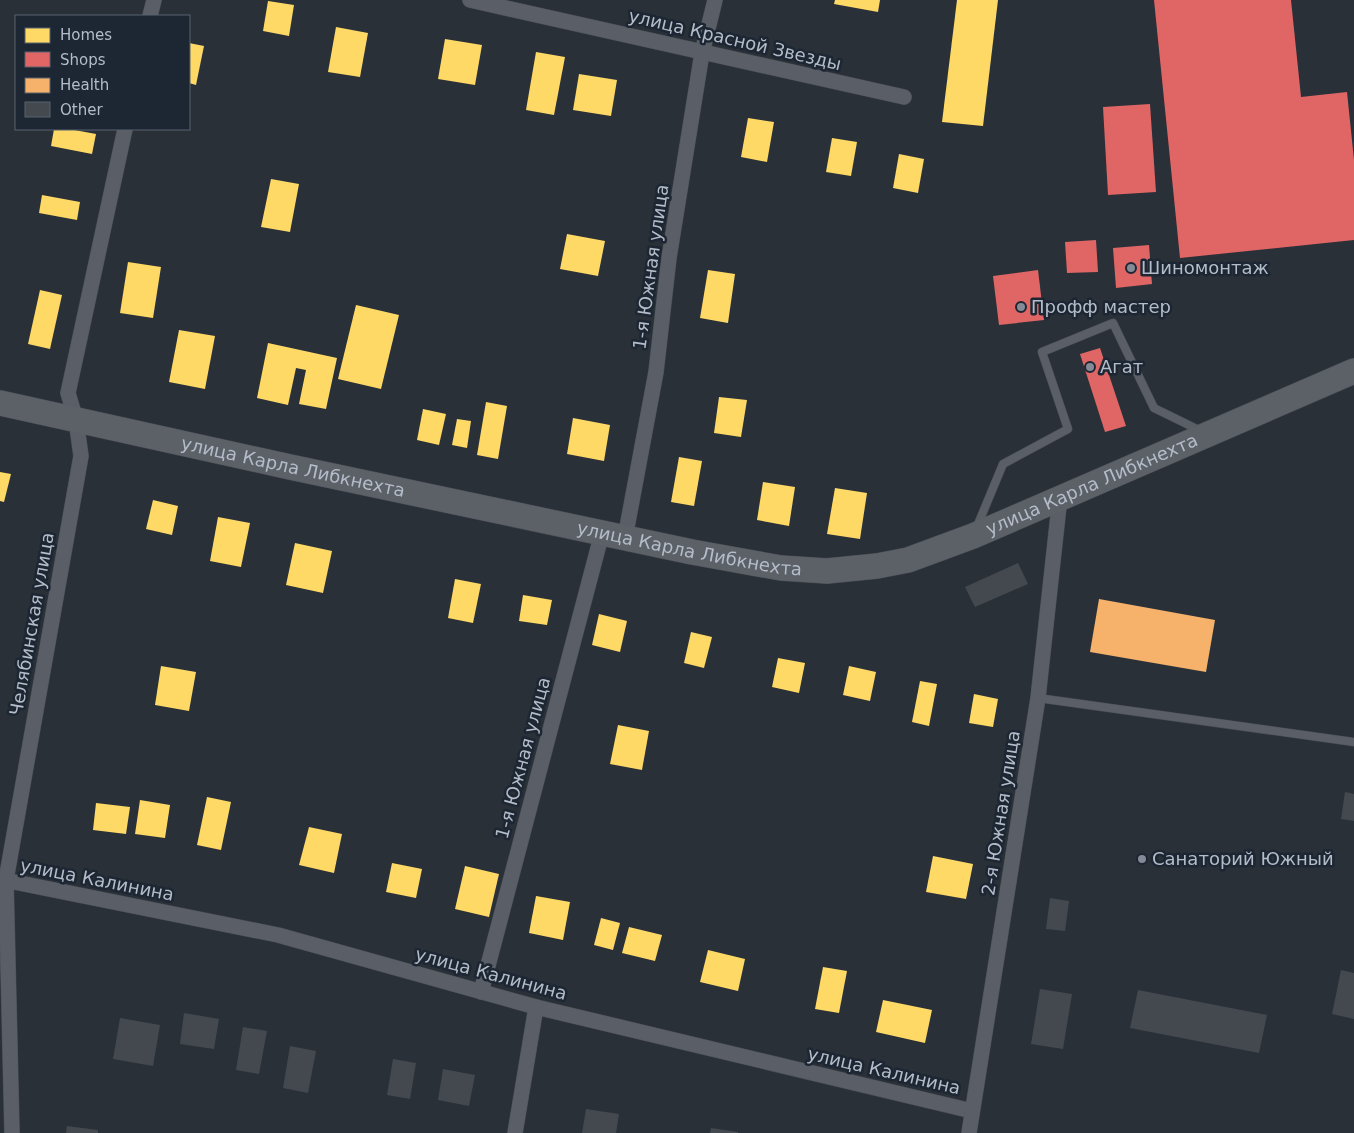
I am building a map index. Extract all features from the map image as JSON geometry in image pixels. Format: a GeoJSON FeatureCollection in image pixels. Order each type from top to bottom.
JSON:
{"type":"FeatureCollection","features":[{"type":"Feature","properties":{"kind":"main road","name":"улица Карла Либкнехта"},"geometry":{"type":"LineString","coordinates":[[0,403],[290,468],[613,536],[781,568],[827,571],[877,566],[908,560],[973,536],[1354,371]]}},
{"type":"Feature","properties":{"kind":"street"},"geometry":{"type":"LineString","coordinates":[[150,15],[154,0]]}},
{"type":"Feature","properties":{"kind":"street","name":"улица Красной Звезды"},"geometry":{"type":"LineString","coordinates":[[470,0],[904,97]]}},
{"type":"Feature","properties":{"kind":"street","name":"1-я Южная улица"},"geometry":{"type":"LineString","coordinates":[[481,992],[613,536],[656,372],[669,258],[702,53],[715,0]]}},
{"type":"Feature","properties":{"kind":"street","name":"Челябинская улица"},"geometry":{"type":"LineString","coordinates":[[12,1133],[3,880],[81,456],[76,420],[68,392],[126,130]]}},
{"type":"Feature","properties":{"kind":"street","name":"2-я Южная улица"},"geometry":{"type":"LineString","coordinates":[[969,1133],[1038,698],[1060,497]]}},
{"type":"Feature","properties":{"kind":"street","name":"улица Калинина"},"geometry":{"type":"LineString","coordinates":[[3,880],[278,935],[536,1007],[972,1111]]}},
{"type":"Feature","properties":{"kind":"street"},"geometry":{"type":"LineString","coordinates":[[515,1133],[536,1007]]}},
{"type":"Feature","properties":{"kind":"lane"},"geometry":{"type":"LineString","coordinates":[[973,536],[1003,464],[1068,429],[1042,352],[1114,323],[1154,408],[1209,435]]}},
{"type":"Feature","properties":{"kind":"lane"},"geometry":{"type":"LineString","coordinates":[[1038,698],[1354,742]]}},
{"type":"Feature","properties":{"kind":"building: Homes"},"geometry":{"type":"Polygon","coordinates":[[[835,0],[880,0],[878,12],[834,4],[835,0]]]}},
{"type":"Feature","properties":{"kind":"building: Homes"},"geometry":{"type":"Polygon","coordinates":[[[957,0],[998,0],[983,126],[942,122],[957,0]]]}},
{"type":"Feature","properties":{"kind":"building: Homes"},"geometry":{"type":"Polygon","coordinates":[[[268,1],[294,5],[289,36],[263,31],[268,1]]]}},
{"type":"Feature","properties":{"kind":"building: Homes"},"geometry":{"type":"Polygon","coordinates":[[[336,27],[368,33],[360,77],[328,72],[336,27]]]}},
{"type":"Feature","properties":{"kind":"building: Homes"},"geometry":{"type":"Polygon","coordinates":[[[445,39],[482,45],[475,85],[438,79],[445,39]]]}},
{"type":"Feature","properties":{"kind":"building: Homes"},"geometry":{"type":"Polygon","coordinates":[[[190,43],[204,46],[196,85],[190,83],[190,43]]]}},
{"type":"Feature","properties":{"kind":"building: Homes"},"geometry":{"type":"Polygon","coordinates":[[[536,52],[565,57],[554,115],[526,110],[536,52]]]}},
{"type":"Feature","properties":{"kind":"building: Homes"},"geometry":{"type":"Polygon","coordinates":[[[579,74],[617,80],[611,116],[573,110],[579,74]]]}},
{"type":"Feature","properties":{"kind":"building: Homes"},"geometry":{"type":"Polygon","coordinates":[[[748,118],[774,122],[767,162],[741,157],[748,118]]]}},
{"type":"Feature","properties":{"kind":"building: Homes"},"geometry":{"type":"Polygon","coordinates":[[[54,130],[74,130],[96,134],[92,154],[51,146],[54,130]]]}},
{"type":"Feature","properties":{"kind":"building: Homes"},"geometry":{"type":"Polygon","coordinates":[[[832,138],[857,142],[851,176],[826,172],[832,138]]]}},
{"type":"Feature","properties":{"kind":"building: Homes"},"geometry":{"type":"Polygon","coordinates":[[[899,154],[924,159],[918,193],[893,188],[899,154]]]}},
{"type":"Feature","properties":{"kind":"building: Homes"},"geometry":{"type":"Polygon","coordinates":[[[271,179],[299,184],[290,232],[261,227],[271,179]]]}},
{"type":"Feature","properties":{"kind":"building: Homes"},"geometry":{"type":"Polygon","coordinates":[[[42,195],[80,202],[77,220],[39,213],[42,195]]]}},
{"type":"Feature","properties":{"kind":"building: Homes"},"geometry":{"type":"Polygon","coordinates":[[[567,234],[605,241],[598,276],[560,269],[567,234]]]}},
{"type":"Feature","properties":{"kind":"building: Homes"},"geometry":{"type":"Polygon","coordinates":[[[128,262],[161,267],[153,318],[120,313],[128,262]]]}},
{"type":"Feature","properties":{"kind":"building: Homes"},"geometry":{"type":"Polygon","coordinates":[[[708,270],[735,274],[728,323],[700,318],[708,270]]]}},
{"type":"Feature","properties":{"kind":"building: Homes"},"geometry":{"type":"Polygon","coordinates":[[[40,290],[62,295],[50,349],[28,344],[40,290]]]}},
{"type":"Feature","properties":{"kind":"building: Homes"},"geometry":{"type":"Polygon","coordinates":[[[356,305],[399,315],[381,389],[338,379],[356,305]]]}},
{"type":"Feature","properties":{"kind":"building: Homes"},"geometry":{"type":"Polygon","coordinates":[[[179,330],[215,336],[205,389],[169,382],[179,330]]]}},
{"type":"Feature","properties":{"kind":"building: Homes"},"geometry":{"type":"Polygon","coordinates":[[[268,343],[337,358],[326,409],[299,404],[306,370],[296,368],[288,405],[257,398],[268,343]]]}},
{"type":"Feature","properties":{"kind":"building: Homes"},"geometry":{"type":"Polygon","coordinates":[[[719,397],[747,400],[741,437],[714,433],[719,397]]]}},
{"type":"Feature","properties":{"kind":"building: Homes"},"geometry":{"type":"Polygon","coordinates":[[[486,402],[507,406],[498,459],[477,455],[486,402]]]}},
{"type":"Feature","properties":{"kind":"building: Homes"},"geometry":{"type":"Polygon","coordinates":[[[423,409],[446,414],[439,445],[417,440],[423,409]]]}},
{"type":"Feature","properties":{"kind":"building: Homes"},"geometry":{"type":"Polygon","coordinates":[[[573,418],[610,425],[604,461],[567,454],[573,418]]]}},
{"type":"Feature","properties":{"kind":"building: Homes"},"geometry":{"type":"Polygon","coordinates":[[[457,419],[471,421],[467,448],[452,445],[457,419]]]}},
{"type":"Feature","properties":{"kind":"building: Homes"},"geometry":{"type":"Polygon","coordinates":[[[679,457],[702,461],[694,506],[671,502],[679,457]]]}},
{"type":"Feature","properties":{"kind":"building: Homes"},"geometry":{"type":"Polygon","coordinates":[[[0,472],[11,474],[4,502],[0,501],[0,472]]]}},
{"type":"Feature","properties":{"kind":"building: Homes"},"geometry":{"type":"Polygon","coordinates":[[[763,482],[795,487],[789,526],[757,520],[763,482]]]}},
{"type":"Feature","properties":{"kind":"building: Homes"},"geometry":{"type":"Polygon","coordinates":[[[835,488],[867,493],[860,539],[827,534],[835,488]]]}},
{"type":"Feature","properties":{"kind":"building: Homes"},"geometry":{"type":"Polygon","coordinates":[[[153,500],[178,506],[172,535],[146,529],[153,500]]]}},
{"type":"Feature","properties":{"kind":"building: Homes"},"geometry":{"type":"Polygon","coordinates":[[[218,517],[250,523],[241,567],[210,561],[218,517]]]}},
{"type":"Feature","properties":{"kind":"building: Homes"},"geometry":{"type":"Polygon","coordinates":[[[295,543],[332,551],[323,593],[286,585],[295,543]]]}},
{"type":"Feature","properties":{"kind":"building: Homes"},"geometry":{"type":"Polygon","coordinates":[[[455,579],[481,584],[473,623],[448,618],[455,579]]]}},
{"type":"Feature","properties":{"kind":"building: Homes"},"geometry":{"type":"Polygon","coordinates":[[[523,595],[552,600],[547,625],[519,621],[523,595]]]}},
{"type":"Feature","properties":{"kind":"building: Homes"},"geometry":{"type":"Polygon","coordinates":[[[599,614],[627,621],[620,652],[592,645],[599,614]]]}},
{"type":"Feature","properties":{"kind":"building: Homes"},"geometry":{"type":"Polygon","coordinates":[[[691,632],[712,637],[704,668],[684,663],[691,632]]]}},
{"type":"Feature","properties":{"kind":"building: Homes"},"geometry":{"type":"Polygon","coordinates":[[[778,658],[805,663],[799,693],[772,687],[778,658]]]}},
{"type":"Feature","properties":{"kind":"building: Homes"},"geometry":{"type":"Polygon","coordinates":[[[161,666],[196,672],[189,711],[155,705],[161,666]]]}},
{"type":"Feature","properties":{"kind":"building: Homes"},"geometry":{"type":"Polygon","coordinates":[[[849,666],[876,672],[870,701],[843,695],[849,666]]]}},
{"type":"Feature","properties":{"kind":"building: Homes"},"geometry":{"type":"Polygon","coordinates":[[[920,681],[937,684],[929,726],[912,722],[920,681]]]}},
{"type":"Feature","properties":{"kind":"building: Homes"},"geometry":{"type":"Polygon","coordinates":[[[974,694],[998,699],[993,727],[969,723],[974,694]]]}},
{"type":"Feature","properties":{"kind":"building: Homes"},"geometry":{"type":"Polygon","coordinates":[[[618,725],[649,731],[642,770],[610,764],[618,725]]]}},
{"type":"Feature","properties":{"kind":"building: Homes"},"geometry":{"type":"Polygon","coordinates":[[[207,797],[231,802],[221,850],[197,845],[207,797]]]}},
{"type":"Feature","properties":{"kind":"building: Homes"},"geometry":{"type":"Polygon","coordinates":[[[140,800],[170,805],[165,838],[135,834],[140,800]]]}},
{"type":"Feature","properties":{"kind":"building: Homes"},"geometry":{"type":"Polygon","coordinates":[[[96,803],[130,807],[126,834],[93,830],[96,803]]]}},
{"type":"Feature","properties":{"kind":"building: Homes"},"geometry":{"type":"Polygon","coordinates":[[[309,827],[342,834],[334,873],[299,865],[309,827]]]}},
{"type":"Feature","properties":{"kind":"building: Homes"},"geometry":{"type":"Polygon","coordinates":[[[933,856],[973,864],[966,899],[926,892],[933,856]]]}},
{"type":"Feature","properties":{"kind":"building: Homes"},"geometry":{"type":"Polygon","coordinates":[[[392,863],[422,869],[416,898],[386,892],[392,863]]]}},
{"type":"Feature","properties":{"kind":"building: Homes"},"geometry":{"type":"Polygon","coordinates":[[[465,866],[499,874],[489,917],[455,909],[465,866]]]}},
{"type":"Feature","properties":{"kind":"building: Homes"},"geometry":{"type":"Polygon","coordinates":[[[536,896],[570,902],[563,940],[529,933],[536,896]]]}},
{"type":"Feature","properties":{"kind":"building: Homes"},"geometry":{"type":"Polygon","coordinates":[[[601,918],[620,923],[613,950],[594,945],[601,918]]]}},
{"type":"Feature","properties":{"kind":"building: Homes"},"geometry":{"type":"Polygon","coordinates":[[[629,927],[662,935],[655,961],[622,953],[629,927]]]}},
{"type":"Feature","properties":{"kind":"building: Homes"},"geometry":{"type":"Polygon","coordinates":[[[708,950],[745,959],[738,991],[700,982],[708,950]]]}},
{"type":"Feature","properties":{"kind":"building: Homes"},"geometry":{"type":"Polygon","coordinates":[[[823,967],[847,971],[839,1013],[815,1009],[823,967]]]}},
{"type":"Feature","properties":{"kind":"building: Homes"},"geometry":{"type":"Polygon","coordinates":[[[883,1000],[932,1010],[925,1043],[876,1032],[883,1000]]]}},
{"type":"Feature","properties":{"kind":"building: Shops"},"geometry":{"type":"Polygon","coordinates":[[[1154,0],[1291,0],[1301,97],[1347,92],[1354,160],[1354,240],[1180,258],[1154,0]]]}},
{"type":"Feature","properties":{"kind":"building: Shops"},"geometry":{"type":"Polygon","coordinates":[[[1150,104],[1156,192],[1108,195],[1103,107],[1150,104]]]}},
{"type":"Feature","properties":{"kind":"building: Shops"},"geometry":{"type":"Polygon","coordinates":[[[1096,240],[1098,272],[1067,273],[1065,242],[1096,240]]]}},
{"type":"Feature","properties":{"kind":"building: Shops"},"geometry":{"type":"Polygon","coordinates":[[[1149,245],[1152,284],[1116,288],[1113,248],[1149,245]]]}},
{"type":"Feature","properties":{"kind":"building: Shops"},"geometry":{"type":"Polygon","coordinates":[[[1038,270],[1044,320],[999,325],[993,276],[1038,270]]]}},
{"type":"Feature","properties":{"kind":"building: Shops"},"geometry":{"type":"Polygon","coordinates":[[[1100,348],[1126,426],[1105,432],[1080,354],[1100,348]]]}},
{"type":"Feature","properties":{"kind":"building: Health"},"geometry":{"type":"Polygon","coordinates":[[[1099,599],[1215,620],[1206,672],[1090,652],[1099,599]]]}},
{"type":"Feature","properties":{"kind":"building: Other"},"geometry":{"type":"Polygon","coordinates":[[[1018,563],[1028,584],[975,607],[965,587],[1018,563]]]}},
{"type":"Feature","properties":{"kind":"building: Other"},"geometry":{"type":"Polygon","coordinates":[[[1345,792],[1354,794],[1354,821],[1341,819],[1345,792]]]}},
{"type":"Feature","properties":{"kind":"building: Other"},"geometry":{"type":"Polygon","coordinates":[[[1050,898],[1069,901],[1065,931],[1046,929],[1050,898]]]}},
{"type":"Feature","properties":{"kind":"building: Other"},"geometry":{"type":"Polygon","coordinates":[[[1341,970],[1354,973],[1354,1019],[1332,1014],[1341,970]]]}},
{"type":"Feature","properties":{"kind":"building: Other"},"geometry":{"type":"Polygon","coordinates":[[[1040,989],[1072,994],[1063,1049],[1031,1044],[1040,989]]]}},
{"type":"Feature","properties":{"kind":"building: Other"},"geometry":{"type":"Polygon","coordinates":[[[1138,990],[1267,1015],[1259,1053],[1130,1028],[1138,990]]]}},
{"type":"Feature","properties":{"kind":"building: Other"},"geometry":{"type":"Polygon","coordinates":[[[184,1013],[219,1019],[214,1049],[180,1044],[184,1013]]]}},
{"type":"Feature","properties":{"kind":"building: Other"},"geometry":{"type":"Polygon","coordinates":[[[120,1018],[160,1025],[153,1066],[113,1059],[120,1018]]]}},
{"type":"Feature","properties":{"kind":"building: Other"},"geometry":{"type":"Polygon","coordinates":[[[243,1027],[267,1031],[259,1074],[236,1070],[243,1027]]]}},
{"type":"Feature","properties":{"kind":"building: Other"},"geometry":{"type":"Polygon","coordinates":[[[290,1046],[316,1051],[308,1093],[283,1088],[290,1046]]]}},
{"type":"Feature","properties":{"kind":"building: Other"},"geometry":{"type":"Polygon","coordinates":[[[393,1059],[416,1063],[410,1099],[387,1095],[393,1059]]]}},
{"type":"Feature","properties":{"kind":"building: Other"},"geometry":{"type":"Polygon","coordinates":[[[443,1069],[475,1075],[469,1106],[438,1100],[443,1069]]]}},
{"type":"Feature","properties":{"kind":"building: Other"},"geometry":{"type":"Polygon","coordinates":[[[586,1109],[619,1114],[616,1133],[582,1133],[586,1109]]]}},
{"type":"Feature","properties":{"kind":"building: Other"},"geometry":{"type":"Polygon","coordinates":[[[67,1126],[98,1130],[98,1133],[66,1133],[67,1126]]]}},
{"type":"Feature","properties":{"kind":"building: Other"},"geometry":{"type":"Polygon","coordinates":[[[711,1128],[738,1132],[738,1133],[710,1133],[711,1128]]]}},
{"type":"Feature","properties":{"kind":"place","name":"Шиномонтаж"},"geometry":{"type":"Point","coordinates":[1131,268]}},
{"type":"Feature","properties":{"kind":"place","name":"Профф мастер"},"geometry":{"type":"Point","coordinates":[1021,307]}},
{"type":"Feature","properties":{"kind":"place","name":"Агат"},"geometry":{"type":"Point","coordinates":[1090,367]}},
{"type":"Feature","properties":{"kind":"place","name":"Санаторий Южный"},"geometry":{"type":"Point","coordinates":[1142,859]}}]}
